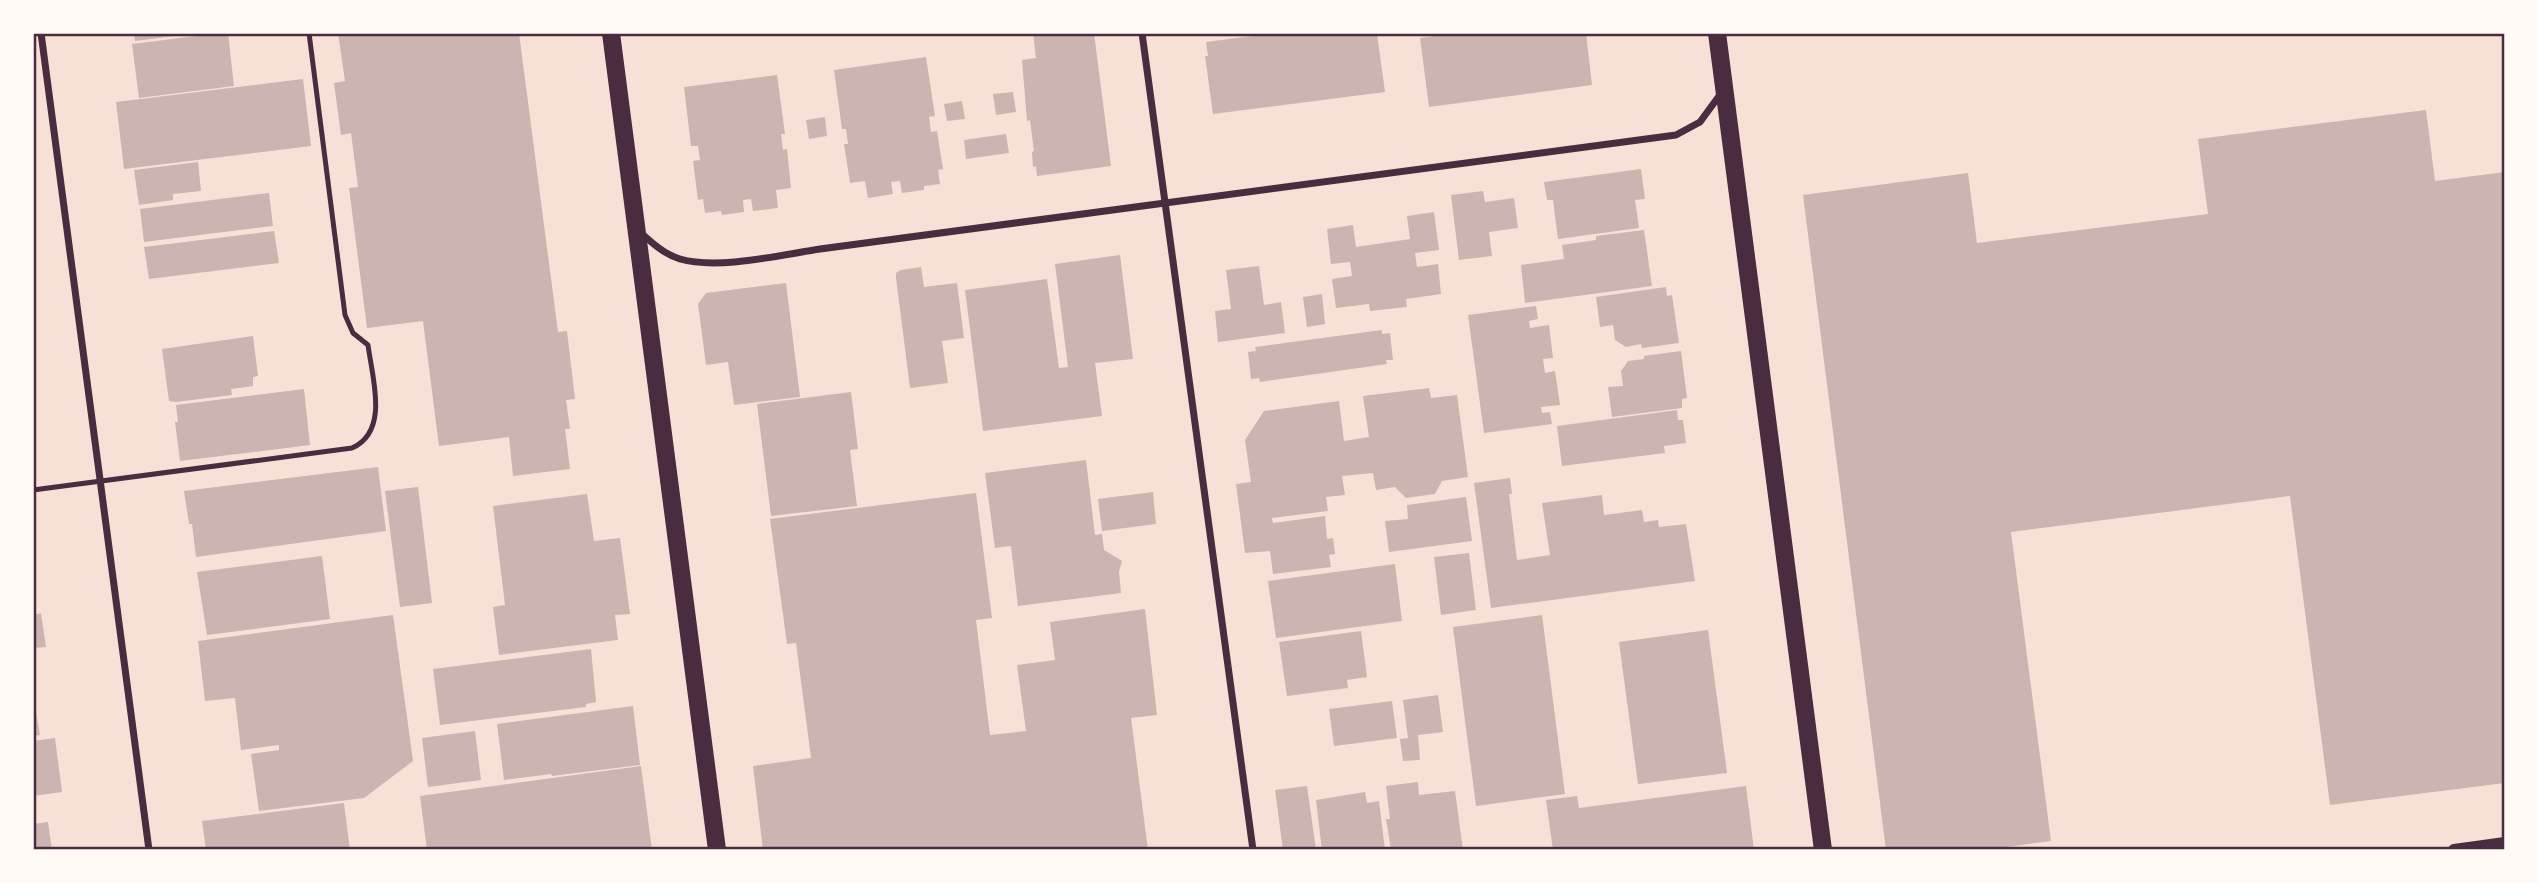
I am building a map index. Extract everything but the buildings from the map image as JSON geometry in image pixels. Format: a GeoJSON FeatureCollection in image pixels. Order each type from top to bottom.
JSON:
{"type":"FeatureCollection","features":[{"type":"Feature","properties":{"kind":"main road"},"geometry":{"type":"LineString","coordinates":[[611,33],[717,850]]}},
{"type":"Feature","properties":{"kind":"main road"},"geometry":{"type":"LineString","coordinates":[[1717,33],[1823,850]]}},
{"type":"Feature","properties":{"kind":"street"},"geometry":{"type":"LineString","coordinates":[[41,33],[149,850]]}},
{"type":"Feature","properties":{"kind":"street"},"geometry":{"type":"LineString","coordinates":[[1142,33],[1253,850]]}},
{"type":"Feature","properties":{"kind":"street"},"geometry":{"type":"LineString","coordinates":[[637,229],[657,247],[674,257],[699,262],[721,262],[1676,135],[1700,122],[1724,90]]}},
{"type":"Feature","properties":{"kind":"street"},"geometry":{"type":"LineString","coordinates":[[2454,850],[2505,843]]}},
{"type":"Feature","properties":{"kind":"lane"},"geometry":{"type":"LineString","coordinates":[[33,490],[352,447],[372,431],[376,412],[368,345],[353,332],[345,315],[309,33]]}}]}
